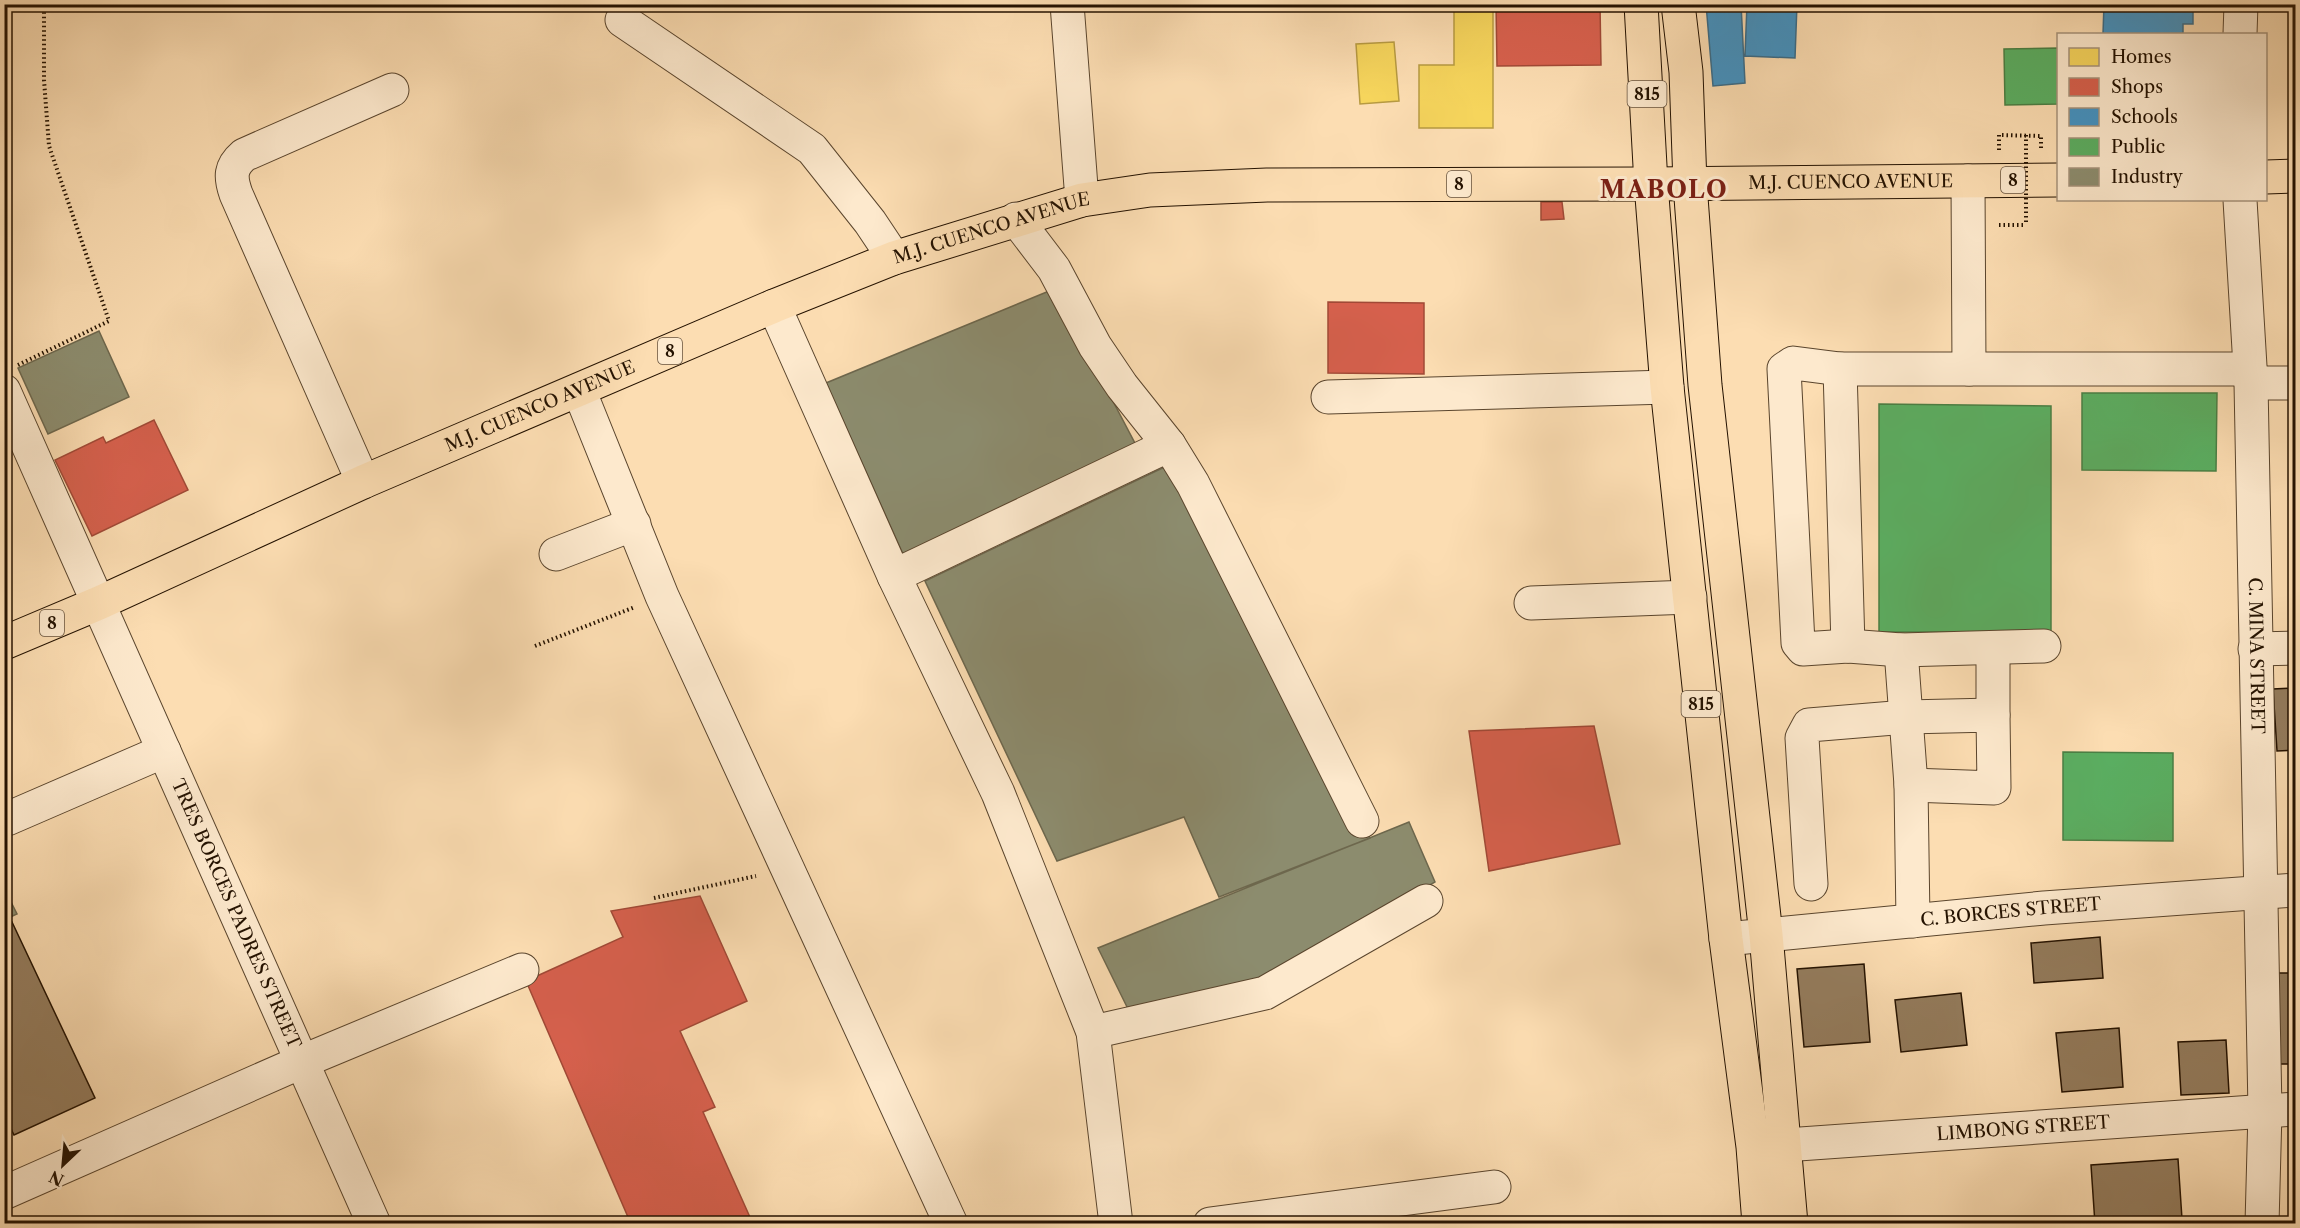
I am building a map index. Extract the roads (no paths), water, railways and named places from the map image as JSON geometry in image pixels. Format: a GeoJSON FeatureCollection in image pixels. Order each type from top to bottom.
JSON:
{"type":"FeatureCollection","features":[{"type":"Feature","properties":{"kind":"main road","name":"815"},"geometry":{"type":"LineString","coordinates":[[1641,4],[1651,184],[1667,387],[1726,939],[1768,1145],[1791,1224]]}},
{"type":"Feature","properties":{"kind":"main road","name":"815"},"geometry":{"type":"LineString","coordinates":[[1678,4],[1686,72],[1690,184],[1705,385],[1766,935],[1768,1145],[1759,1224]]}},
{"type":"Feature","properties":{"kind":"main road"},"geometry":{"type":"LineString","coordinates":[[2267,177],[2295,176]]}},
{"type":"Feature","properties":{"kind":"main road","name":"M.J. CUENCO AVENUE"},"geometry":{"type":"LineString","coordinates":[[4,643],[99,603],[363,482],[774,306],[894,258],[1082,200],[1150,190],[1267,185],[2057,180]]}},
{"type":"Feature","properties":{"kind":"street"},"geometry":{"type":"LineString","coordinates":[[1067,4],[1082,200]]}},
{"type":"Feature","properties":{"kind":"street"},"geometry":{"type":"LineString","coordinates":[[2240,33],[2241,4]]}},
{"type":"Feature","properties":{"kind":"street"},"geometry":{"type":"LineString","coordinates":[[622,20],[812,149],[870,222],[894,258]]}},
{"type":"Feature","properties":{"kind":"street"},"geometry":{"type":"LineString","coordinates":[[363,482],[236,194],[231,175],[234,163],[244,155],[392,90]]}},
{"type":"Feature","properties":{"kind":"street"},"geometry":{"type":"LineString","coordinates":[[1968,181],[1969,369]]}},
{"type":"Feature","properties":{"kind":"street","name":"C. MINA STREET"},"geometry":{"type":"LineString","coordinates":[[2240,201],[2251,376],[2259,892],[2280,1110],[2262,1224]]}},
{"type":"Feature","properties":{"kind":"street"},"geometry":{"type":"LineString","coordinates":[[1016,219],[1054,269],[1095,346],[1122,387],[1169,444],[1193,484],[1362,821]]}},
{"type":"Feature","properties":{"kind":"street"},"geometry":{"type":"LineString","coordinates":[[774,306],[894,576],[998,793],[1093,1032],[1116,1224]]}},
{"type":"Feature","properties":{"kind":"street"},"geometry":{"type":"LineString","coordinates":[[2044,646],[1900,650],[1848,646],[1803,649],[1798,643],[1784,369],[1793,363],[1840,369],[1969,369],[2251,376],[2295,382]]}},
{"type":"Feature","properties":{"kind":"street"},"geometry":{"type":"LineString","coordinates":[[1840,369],[1848,646]]}},
{"type":"Feature","properties":{"kind":"street","name":"TRES BORCES PADRES STREET"},"geometry":{"type":"LineString","coordinates":[[10,379],[99,603],[374,1224]]}},
{"type":"Feature","properties":{"kind":"street"},"geometry":{"type":"LineString","coordinates":[[1328,397],[1667,387]]}},
{"type":"Feature","properties":{"kind":"street"},"geometry":{"type":"LineString","coordinates":[[579,390],[662,596],[951,1224]]}},
{"type":"Feature","properties":{"kind":"street"},"geometry":{"type":"LineString","coordinates":[[894,576],[1169,444]]}},
{"type":"Feature","properties":{"kind":"street"},"geometry":{"type":"LineString","coordinates":[[556,554],[634,524]]}},
{"type":"Feature","properties":{"kind":"street"},"geometry":{"type":"LineString","coordinates":[[1530,603],[1690,597]]}},
{"type":"Feature","properties":{"kind":"street"},"geometry":{"type":"LineString","coordinates":[[1911,785],[1995,788],[1993,648]]}},
{"type":"Feature","properties":{"kind":"street"},"geometry":{"type":"LineString","coordinates":[[2256,649],[2295,648]]}},
{"type":"Feature","properties":{"kind":"street"},"geometry":{"type":"LineString","coordinates":[[1900,650],[1911,785],[1913,921]]}},
{"type":"Feature","properties":{"kind":"street"},"geometry":{"type":"LineString","coordinates":[[1810,884],[1802,738],[1809,725],[1906,717],[1993,715]]}},
{"type":"Feature","properties":{"kind":"street"},"geometry":{"type":"LineString","coordinates":[[4,814],[7,819],[164,751]]}},
{"type":"Feature","properties":{"kind":"street","name":"C. BORCES STREET"},"geometry":{"type":"LineString","coordinates":[[1726,939],[2044,908],[2295,890]]}},
{"type":"Feature","properties":{"kind":"street"},"geometry":{"type":"LineString","coordinates":[[1093,1032],[1265,993],[1426,901]]}},
{"type":"Feature","properties":{"kind":"street"},"geometry":{"type":"LineString","coordinates":[[4,1193],[301,1062],[522,970]]}},
{"type":"Feature","properties":{"kind":"street","name":"LIMBONG STREET"},"geometry":{"type":"LineString","coordinates":[[1768,1145],[2280,1110]]}},
{"type":"Feature","properties":{"kind":"street"},"geometry":{"type":"LineString","coordinates":[[1210,1224],[1396,1212],[1494,1187]]}},
{"type":"Feature","properties":{"kind":"district","name":"MABOLO"},"geometry":{"type":"Point","coordinates":[1664,190]}}]}
